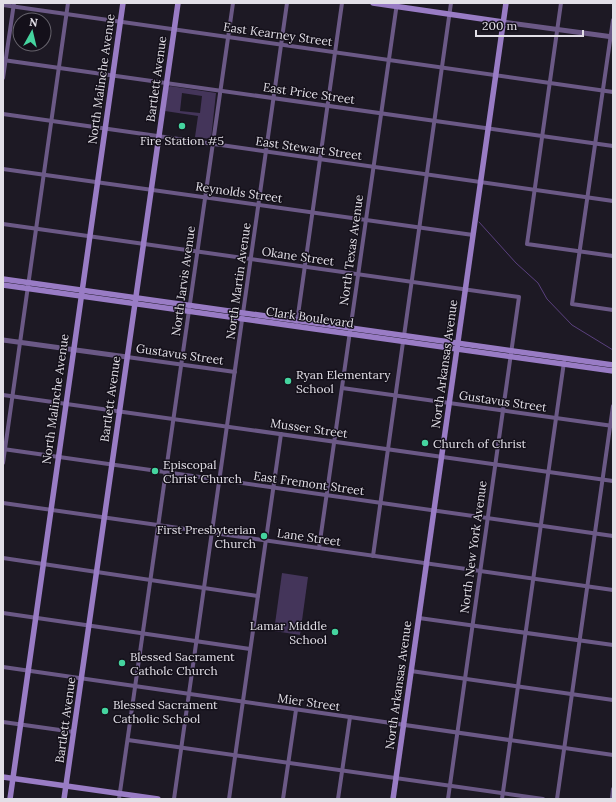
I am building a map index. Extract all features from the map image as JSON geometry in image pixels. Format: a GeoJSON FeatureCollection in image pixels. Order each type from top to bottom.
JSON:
{"type":"FeatureCollection","features":[{"type":"Feature","properties":{"kind":"main road","name":"North Malinche Avenue"},"geometry":{"type":"LineString","coordinates":[[10,799],[123,3]]}},
{"type":"Feature","properties":{"kind":"main road","name":"Bartlett Avenue"},"geometry":{"type":"LineString","coordinates":[[64,799],[178,3]]}},
{"type":"Feature","properties":{"kind":"main road"},"geometry":{"type":"LineString","coordinates":[[373,3],[396,5],[504,22]]}},
{"type":"Feature","properties":{"kind":"main road","name":"North Arkansas Avenue"},"geometry":{"type":"LineString","coordinates":[[393,799],[506,3]]}},
{"type":"Feature","properties":{"kind":"main road","name":"Clark Boulevard"},"geometry":{"type":"LineString","coordinates":[[3,278],[28,285],[404,339],[564,361],[613,365]]}},
{"type":"Feature","properties":{"kind":"main road","name":"Clark Boulevard"},"geometry":{"type":"LineString","coordinates":[[3,285],[28,285]]}},
{"type":"Feature","properties":{"kind":"main road","name":"Clark Boulevard"},"geometry":{"type":"LineString","coordinates":[[564,361],[613,372]]}},
{"type":"Feature","properties":{"kind":"main road"},"geometry":{"type":"LineString","coordinates":[[3,777],[66,786],[120,796],[158,799]]}},
{"type":"Feature","properties":{"kind":"street"},"geometry":{"type":"LineString","coordinates":[[3,463],[68,3]]}},
{"type":"Feature","properties":{"kind":"street","name":"North Jarvis Avenue"},"geometry":{"type":"LineString","coordinates":[[120,796],[232,3]]}},
{"type":"Feature","properties":{"kind":"street","name":"North Martin Avenue"},"geometry":{"type":"LineString","coordinates":[[174,799],[190,695],[287,3]]}},
{"type":"Feature","properties":{"kind":"street"},"geometry":{"type":"LineString","coordinates":[[296,323],[342,3]]}},
{"type":"Feature","properties":{"kind":"street"},"geometry":{"type":"LineString","coordinates":[[373,556],[451,3]]}},
{"type":"Feature","properties":{"kind":"street"},"geometry":{"type":"LineString","coordinates":[[561,3],[527,244],[613,256]]}},
{"type":"Feature","properties":{"kind":"street","name":"East Kearney Street"},"geometry":{"type":"LineString","coordinates":[[3,5],[14,5],[174,30],[613,92]]}},
{"type":"Feature","properties":{"kind":"street"},"geometry":{"type":"LineString","coordinates":[[3,78],[4,60],[14,5]]}},
{"type":"Feature","properties":{"kind":"street","name":"North Texas Avenue"},"geometry":{"type":"LineString","coordinates":[[319,548],[396,5]]}},
{"type":"Feature","properties":{"kind":"street"},"geometry":{"type":"LineString","coordinates":[[613,20],[612,37],[572,304],[613,310]]}},
{"type":"Feature","properties":{"kind":"street"},"geometry":{"type":"LineString","coordinates":[[504,22],[612,37]]}},
{"type":"Feature","properties":{"kind":"street","name":"East Price Street"},"geometry":{"type":"LineString","coordinates":[[4,60],[613,146]]}},
{"type":"Feature","properties":{"kind":"street","name":"East Stewart Street"},"geometry":{"type":"LineString","coordinates":[[3,114],[613,201]]}},
{"type":"Feature","properties":{"kind":"street","name":"Reynolds Street"},"geometry":{"type":"LineString","coordinates":[[3,169],[473,235]]}},
{"type":"Feature","properties":{"kind":"street","name":"Okane Street"},"geometry":{"type":"LineString","coordinates":[[3,224],[519,297]]}},
{"type":"Feature","properties":{"kind":"street","name":"North New York Avenue"},"geometry":{"type":"LineString","coordinates":[[448,799],[519,297]]}},
{"type":"Feature","properties":{"kind":"street","name":"Gustavus Street"},"geometry":{"type":"LineString","coordinates":[[3,340],[235,372]]}},
{"type":"Feature","properties":{"kind":"street"},"geometry":{"type":"LineString","coordinates":[[502,799],[564,361]]}},
{"type":"Feature","properties":{"kind":"street","name":"Gustavus Street"},"geometry":{"type":"LineString","coordinates":[[342,388],[612,426]]}},
{"type":"Feature","properties":{"kind":"street","name":"Musser Street"},"geometry":{"type":"LineString","coordinates":[[3,395],[613,481]]}},
{"type":"Feature","properties":{"kind":"street"},"geometry":{"type":"LineString","coordinates":[[557,799],[602,480],[612,426],[613,406]]}},
{"type":"Feature","properties":{"kind":"street"},"geometry":{"type":"LineString","coordinates":[[229,799],[280,434]]}},
{"type":"Feature","properties":{"kind":"street","name":"East Fremont Street"},"geometry":{"type":"LineString","coordinates":[[4,450],[613,536]]}},
{"type":"Feature","properties":{"kind":"street","name":"Lane Street"},"geometry":{"type":"LineString","coordinates":[[3,503],[613,590]]}},
{"type":"Feature","properties":{"kind":"street"},"geometry":{"type":"LineString","coordinates":[[3,558],[258,596]]}},
{"type":"Feature","properties":{"kind":"street"},"geometry":{"type":"LineString","coordinates":[[3,613],[250,649]]}},
{"type":"Feature","properties":{"kind":"street"},"geometry":{"type":"LineString","coordinates":[[418,618],[613,645]]}},
{"type":"Feature","properties":{"kind":"street","name":"Mier Street"},"geometry":{"type":"LineString","coordinates":[[3,667],[190,695],[613,754]]}},
{"type":"Feature","properties":{"kind":"street"},"geometry":{"type":"LineString","coordinates":[[411,671],[613,700]]}},
{"type":"Feature","properties":{"kind":"street"},"geometry":{"type":"LineString","coordinates":[[283,799],[296,710]]}},
{"type":"Feature","properties":{"kind":"street"},"geometry":{"type":"LineString","coordinates":[[338,799],[350,717]]}},
{"type":"Feature","properties":{"kind":"street"},"geometry":{"type":"LineString","coordinates":[[3,722],[74,732]]}},
{"type":"Feature","properties":{"kind":"street"},"geometry":{"type":"LineString","coordinates":[[128,740],[543,799]]}},
{"type":"Feature","properties":{"kind":"street"},"geometry":{"type":"LineString","coordinates":[[612,799],[613,789]]}},
{"type":"Feature","properties":{"kind":"shaded area"},"geometry":{"type":"Polygon","coordinates":[[[170,86],[216,93],[211,139],[195,137],[198,116],[165,111],[168,88],[170,86]],[[182,93],[180,111],[200,113],[202,96],[182,93]]]}},
{"type":"Feature","properties":{"kind":"shaded area"},"geometry":{"type":"Polygon","coordinates":[[[282,573],[308,577],[300,635],[274,631],[282,573]]]}},
{"type":"Feature","properties":{"kind":"waterway"},"geometry":{"type":"LineString","coordinates":[[479,222],[516,263],[538,283],[547,299],[572,325],[613,350]]}},
{"type":"Feature","properties":{"kind":"place","name":"Fire Station #5"},"geometry":{"type":"Point","coordinates":[182,126]}},
{"type":"Feature","properties":{"kind":"place","name":"Ryan Elementary School"},"geometry":{"type":"Point","coordinates":[288,381]}},
{"type":"Feature","properties":{"kind":"place","name":"Church of Christ"},"geometry":{"type":"Point","coordinates":[425,443]}},
{"type":"Feature","properties":{"kind":"place","name":"Episcopal Christ Church"},"geometry":{"type":"Point","coordinates":[155,471]}},
{"type":"Feature","properties":{"kind":"place","name":"First Presbyterian Church"},"geometry":{"type":"Point","coordinates":[264,536]}},
{"type":"Feature","properties":{"kind":"place","name":"Lamar Middle School"},"geometry":{"type":"Point","coordinates":[335,632]}},
{"type":"Feature","properties":{"kind":"place","name":"Blessed Sacrament Catholc Church"},"geometry":{"type":"Point","coordinates":[122,663]}},
{"type":"Feature","properties":{"kind":"place","name":"Blessed Sacrament Catholic School"},"geometry":{"type":"Point","coordinates":[105,711]}}]}
